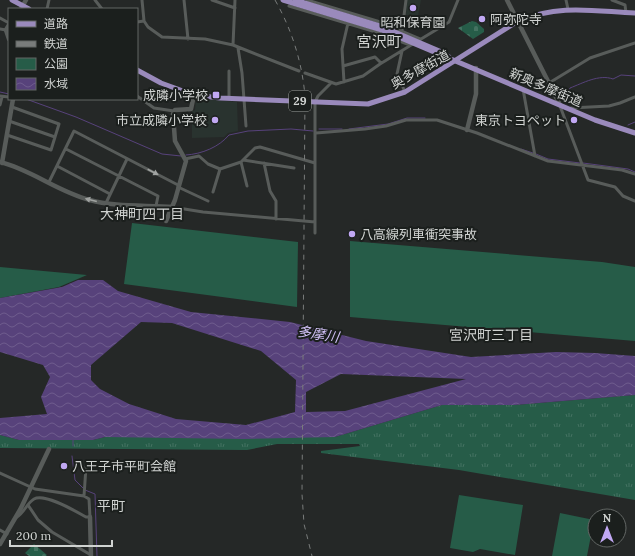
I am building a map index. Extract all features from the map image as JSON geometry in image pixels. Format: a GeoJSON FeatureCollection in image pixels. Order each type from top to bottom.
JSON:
{"type":"FeatureCollection","features":[{"type":"Feature","properties":{"kind":"main road"},"geometry":{"type":"LineString","coordinates":[[12,0],[22,7],[26,0]]}},
{"type":"Feature","properties":{"kind":"main road","name":"新奥多摩街道"},"geometry":{"type":"LineString","coordinates":[[283,0],[382,30],[442,57],[449,58],[476,68],[569,109],[635,133]]}},
{"type":"Feature","properties":{"kind":"main road","name":"新奥多摩街道"},"geometry":{"type":"LineString","coordinates":[[295,0],[383,27],[444,53],[449,58]]}},
{"type":"Feature","properties":{"kind":"main road"},"geometry":{"type":"LineString","coordinates":[[507,0],[560,105]]}},
{"type":"Feature","properties":{"kind":"main road","name":"奥多摩街道"},"geometry":{"type":"LineString","coordinates":[[138,71],[161,83],[194,95],[368,104],[405,92],[458,61],[518,22],[537,14],[568,9],[635,13]]}},
{"type":"Feature","properties":{"kind":"main road"},"geometry":{"type":"LineString","coordinates":[[8,26],[6,30],[8,36]]}},
{"type":"Feature","properties":{"kind":"main road"},"geometry":{"type":"LineString","coordinates":[[468,129],[476,94],[476,68]]}},
{"type":"Feature","properties":{"kind":"main road"},"geometry":{"type":"LineString","coordinates":[[166,221],[186,163],[175,141],[174,111],[191,109],[194,95]]}},
{"type":"Feature","properties":{"kind":"main road"},"geometry":{"type":"LineString","coordinates":[[13,100],[1,162],[90,200],[106,203],[172,207]]}},
{"type":"Feature","properties":{"kind":"main road"},"geometry":{"type":"LineString","coordinates":[[0,544],[16,517],[49,449]]}},
{"type":"Feature","properties":{"kind":"main road"},"geometry":{"type":"LineString","coordinates":[[90,517],[91,556]]}},
{"type":"Feature","properties":{"kind":"street"},"geometry":{"type":"LineString","coordinates":[[95,0],[101,8]]}},
{"type":"Feature","properties":{"kind":"street"},"geometry":{"type":"LineString","coordinates":[[142,0],[144,21],[148,27],[162,37],[205,39],[232,45],[300,71]]}},
{"type":"Feature","properties":{"kind":"street"},"geometry":{"type":"LineString","coordinates":[[184,0],[188,39]]}},
{"type":"Feature","properties":{"kind":"street"},"geometry":{"type":"LineString","coordinates":[[212,0],[235,8]]}},
{"type":"Feature","properties":{"kind":"street"},"geometry":{"type":"LineString","coordinates":[[232,45],[235,0]]}},
{"type":"Feature","properties":{"kind":"street"},"geometry":{"type":"LineString","coordinates":[[307,0],[402,31],[419,39]]}},
{"type":"Feature","properties":{"kind":"street"},"geometry":{"type":"LineString","coordinates":[[402,31],[406,0]]}},
{"type":"Feature","properties":{"kind":"street"},"geometry":{"type":"LineString","coordinates":[[305,73],[331,83],[344,82],[363,76],[419,39],[449,22],[458,0]]}},
{"type":"Feature","properties":{"kind":"street"},"geometry":{"type":"LineString","coordinates":[[566,0],[568,9]]}},
{"type":"Feature","properties":{"kind":"street"},"geometry":{"type":"LineString","coordinates":[[612,0],[625,5],[626,13]]}},
{"type":"Feature","properties":{"kind":"street"},"geometry":{"type":"LineString","coordinates":[[289,6],[324,15],[411,45]]}},
{"type":"Feature","properties":{"kind":"street"},"geometry":{"type":"LineString","coordinates":[[324,15],[327,7]]}},
{"type":"Feature","properties":{"kind":"street"},"geometry":{"type":"LineString","coordinates":[[138,22],[144,21]]}},
{"type":"Feature","properties":{"kind":"street"},"geometry":{"type":"LineString","coordinates":[[344,82],[342,49],[348,23]]}},
{"type":"Feature","properties":{"kind":"street"},"geometry":{"type":"LineString","coordinates":[[0,29],[6,30]]}},
{"type":"Feature","properties":{"kind":"street"},"geometry":{"type":"LineString","coordinates":[[549,83],[590,58],[635,43]]}},
{"type":"Feature","properties":{"kind":"street"},"geometry":{"type":"LineString","coordinates":[[238,48],[246,126]]}},
{"type":"Feature","properties":{"kind":"street"},"geometry":{"type":"LineString","coordinates":[[402,51],[396,74],[405,92]]}},
{"type":"Feature","properties":{"kind":"street"},"geometry":{"type":"LineString","coordinates":[[343,66],[375,57],[381,63]]}},
{"type":"Feature","properties":{"kind":"street"},"geometry":{"type":"LineString","coordinates":[[229,71],[229,98]]}},
{"type":"Feature","properties":{"kind":"street"},"geometry":{"type":"LineString","coordinates":[[315,233],[315,102],[318,96],[331,83]]}},
{"type":"Feature","properties":{"kind":"street"},"geometry":{"type":"LineString","coordinates":[[522,89],[535,155]]}},
{"type":"Feature","properties":{"kind":"street"},"geometry":{"type":"LineString","coordinates":[[0,105],[1,96]]}},
{"type":"Feature","properties":{"kind":"street"},"geometry":{"type":"LineString","coordinates":[[138,97],[154,108],[174,111]]}},
{"type":"Feature","properties":{"kind":"street"},"geometry":{"type":"LineString","coordinates":[[569,109],[609,106],[635,97]]}},
{"type":"Feature","properties":{"kind":"street"},"geometry":{"type":"LineString","coordinates":[[560,105],[588,180],[615,187],[623,196],[635,201]]}},
{"type":"Feature","properties":{"kind":"street"},"geometry":{"type":"LineString","coordinates":[[7,135],[51,150],[59,124],[12,107]]}},
{"type":"Feature","properties":{"kind":"street"},"geometry":{"type":"LineString","coordinates":[[316,133],[365,130],[406,120],[437,120],[468,129],[548,161],[582,164],[622,170],[635,174]]}},
{"type":"Feature","properties":{"kind":"street"},"geometry":{"type":"LineString","coordinates":[[9,121],[55,137]]}},
{"type":"Feature","properties":{"kind":"street"},"geometry":{"type":"LineString","coordinates":[[48,182],[74,131],[208,201]]}},
{"type":"Feature","properties":{"kind":"street"},"geometry":{"type":"LineString","coordinates":[[184,157],[199,156],[208,164],[220,169],[242,161],[255,148],[260,147],[315,163]]}},
{"type":"Feature","properties":{"kind":"street"},"geometry":{"type":"LineString","coordinates":[[66,149],[158,196],[156,206]]}},
{"type":"Feature","properties":{"kind":"street"},"geometry":{"type":"LineString","coordinates":[[106,203],[128,159]]}},
{"type":"Feature","properties":{"kind":"street"},"geometry":{"type":"LineString","coordinates":[[242,161],[294,168]]}},
{"type":"Feature","properties":{"kind":"street"},"geometry":{"type":"LineString","coordinates":[[242,161],[247,186]]}},
{"type":"Feature","properties":{"kind":"street"},"geometry":{"type":"LineString","coordinates":[[264,163],[270,191],[276,201],[276,219]]}},
{"type":"Feature","properties":{"kind":"street"},"geometry":{"type":"LineString","coordinates":[[57,166],[110,194]]}},
{"type":"Feature","properties":{"kind":"street"},"geometry":{"type":"LineString","coordinates":[[213,192],[220,169]]}},
{"type":"Feature","properties":{"kind":"street"},"geometry":{"type":"LineString","coordinates":[[172,207],[203,212],[315,222]]}},
{"type":"Feature","properties":{"kind":"street"},"geometry":{"type":"LineString","coordinates":[[85,467],[85,495]]}},
{"type":"Feature","properties":{"kind":"street"},"geometry":{"type":"LineString","coordinates":[[0,473],[30,488],[85,495],[89,499],[90,517],[86,517],[43,498],[32,500],[19,516],[16,517]]}},
{"type":"Feature","properties":{"kind":"street"},"geometry":{"type":"LineString","coordinates":[[28,505],[34,516],[42,524],[91,556]]}},
{"type":"Feature","properties":{"kind":"street"},"geometry":{"type":"LineString","coordinates":[[0,530],[7,534]]}},
{"type":"Feature","properties":{"kind":"shaded area","name":"昭和保育園"},"geometry":{"type":"Polygon","coordinates":[[[407,0],[421,0],[418,16],[406,15],[407,0]]]}},
{"type":"Feature","properties":{"kind":"shaded area","name":"市立成隣小学校"},"geometry":{"type":"Polygon","coordinates":[[[196,98],[237,102],[238,131],[228,133],[224,137],[192,138],[192,111],[195,110],[196,98]]]}},
{"type":"Feature","properties":{"kind":"green space"},"geometry":{"type":"Polygon","coordinates":[[[472,21],[476,22],[484,29],[484,32],[473,39],[458,28],[472,21]]]}},
{"type":"Feature","properties":{"kind":"green space"},"geometry":{"type":"Polygon","coordinates":[[[132,223],[298,242],[297,307],[124,284],[132,223]]]}},
{"type":"Feature","properties":{"kind":"green space"},"geometry":{"type":"Polygon","coordinates":[[[350,241],[602,262],[635,267],[635,341],[350,317],[350,241]]]}},
{"type":"Feature","properties":{"kind":"green space"},"geometry":{"type":"Polygon","coordinates":[[[0,267],[87,275],[59,287],[0,298],[0,267]]]}},
{"type":"Feature","properties":{"kind":"green space"},"geometry":{"type":"Polygon","coordinates":[[[635,395],[635,500],[459,470],[321,453],[321,451],[360,446],[359,444],[277,444],[247,450],[0,448],[0,435],[19,440],[93,440],[105,437],[335,437],[442,405],[515,405],[635,395]]]}},
{"type":"Feature","properties":{"kind":"green space"},"geometry":{"type":"Polygon","coordinates":[[[459,495],[523,505],[515,555],[480,549],[473,552],[450,548],[459,495]]]}},
{"type":"Feature","properties":{"kind":"green space"},"geometry":{"type":"Polygon","coordinates":[[[560,513],[587,519],[587,548],[589,548],[587,556],[552,556],[560,513]]]}},
{"type":"Feature","properties":{"kind":"green space"},"geometry":{"type":"Polygon","coordinates":[[[34,544],[47,555],[29,556],[25,553],[34,544]]]}},
{"type":"Feature","properties":{"kind":"water","name":"多摩川"},"geometry":{"type":"Polygon","coordinates":[[[78,280],[103,280],[118,291],[191,312],[290,322],[366,341],[471,357],[556,352],[635,356],[635,395],[515,405],[442,405],[335,437],[243,439],[105,437],[93,440],[19,440],[0,435],[0,418],[47,414],[41,397],[50,377],[43,365],[0,352],[0,298],[62,287],[78,280]],[[141,322],[91,365],[91,380],[100,389],[129,404],[176,419],[246,425],[295,412],[296,380],[261,351],[172,323],[141,322]],[[341,374],[306,392],[306,412],[345,411],[466,379],[341,374]]]}},
{"type":"Feature","properties":{"kind":"waterway"},"geometry":{"type":"LineString","coordinates":[[560,96],[568,93],[570,88],[597,78],[613,79],[621,75],[635,76]]}},
{"type":"Feature","properties":{"kind":"waterway"},"geometry":{"type":"LineString","coordinates":[[0,92],[8,94]]}},
{"type":"Feature","properties":{"kind":"waterway"},"geometry":{"type":"LineString","coordinates":[[29,100],[76,117],[162,154],[181,156]]}},
{"type":"Feature","properties":{"kind":"waterway"},"geometry":{"type":"LineString","coordinates":[[349,129],[388,124],[407,118],[425,118]]}},
{"type":"Feature","properties":{"kind":"waterway"},"geometry":{"type":"LineString","coordinates":[[628,125],[635,122]]}},
{"type":"Feature","properties":{"kind":"waterway"},"geometry":{"type":"LineString","coordinates":[[186,155],[198,153],[215,146],[229,135],[248,131],[291,129],[313,131]]}},
{"type":"Feature","properties":{"kind":"waterway"},"geometry":{"type":"LineString","coordinates":[[319,129],[342,129]]}},
{"type":"Feature","properties":{"kind":"waterway"},"geometry":{"type":"LineString","coordinates":[[521,149],[533,153]]}},
{"type":"Feature","properties":{"kind":"waterway"},"geometry":{"type":"LineString","coordinates":[[536,154],[548,159],[580,163]]}},
{"type":"Feature","properties":{"kind":"waterway"},"geometry":{"type":"LineString","coordinates":[[583,163],[628,169],[635,172]]}},
{"type":"Feature","properties":{"kind":"waterway"},"geometry":{"type":"LineString","coordinates":[[73,440],[73,446]]}},
{"type":"Feature","properties":{"kind":"waterway"},"geometry":{"type":"LineString","coordinates":[[72,456],[75,480],[83,488]]}},
{"type":"Feature","properties":{"kind":"waterway"},"geometry":{"type":"LineString","coordinates":[[85,490],[95,494],[97,556]]}},
{"type":"Feature","properties":{"kind":"railway"},"geometry":{"type":"LineString","coordinates":[[275,0],[295,46],[304,83],[305,96],[302,494],[304,524],[312,556]]}},
{"type":"Feature","properties":{"kind":"place","name":"昭和保育園"},"geometry":{"type":"Point","coordinates":[413,8]}},
{"type":"Feature","properties":{"kind":"place","name":"阿弥陀寺"},"geometry":{"type":"Point","coordinates":[482,19]}},
{"type":"Feature","properties":{"kind":"place","name":"成隣小学校"},"geometry":{"type":"Point","coordinates":[216,95]}},
{"type":"Feature","properties":{"kind":"place","name":"市立成隣小学校"},"geometry":{"type":"Point","coordinates":[215,120]}},
{"type":"Feature","properties":{"kind":"place","name":"東京トヨペット"},"geometry":{"type":"Point","coordinates":[574,120]}},
{"type":"Feature","properties":{"kind":"place","name":"八高線列車衝突事故"},"geometry":{"type":"Point","coordinates":[352,234]}},
{"type":"Feature","properties":{"kind":"place","name":"八王子市平町会館"},"geometry":{"type":"Point","coordinates":[64,466]}},
{"type":"Feature","properties":{"kind":"district","name":"宮沢町"},"geometry":{"type":"Point","coordinates":[379,42]}},
{"type":"Feature","properties":{"kind":"district","name":"大神町四丁目"},"geometry":{"type":"Point","coordinates":[142,214]}},
{"type":"Feature","properties":{"kind":"district","name":"宮沢町三丁目"},"geometry":{"type":"Point","coordinates":[491,335]}},
{"type":"Feature","properties":{"kind":"district","name":"平町"},"geometry":{"type":"Point","coordinates":[111,506]}}]}
